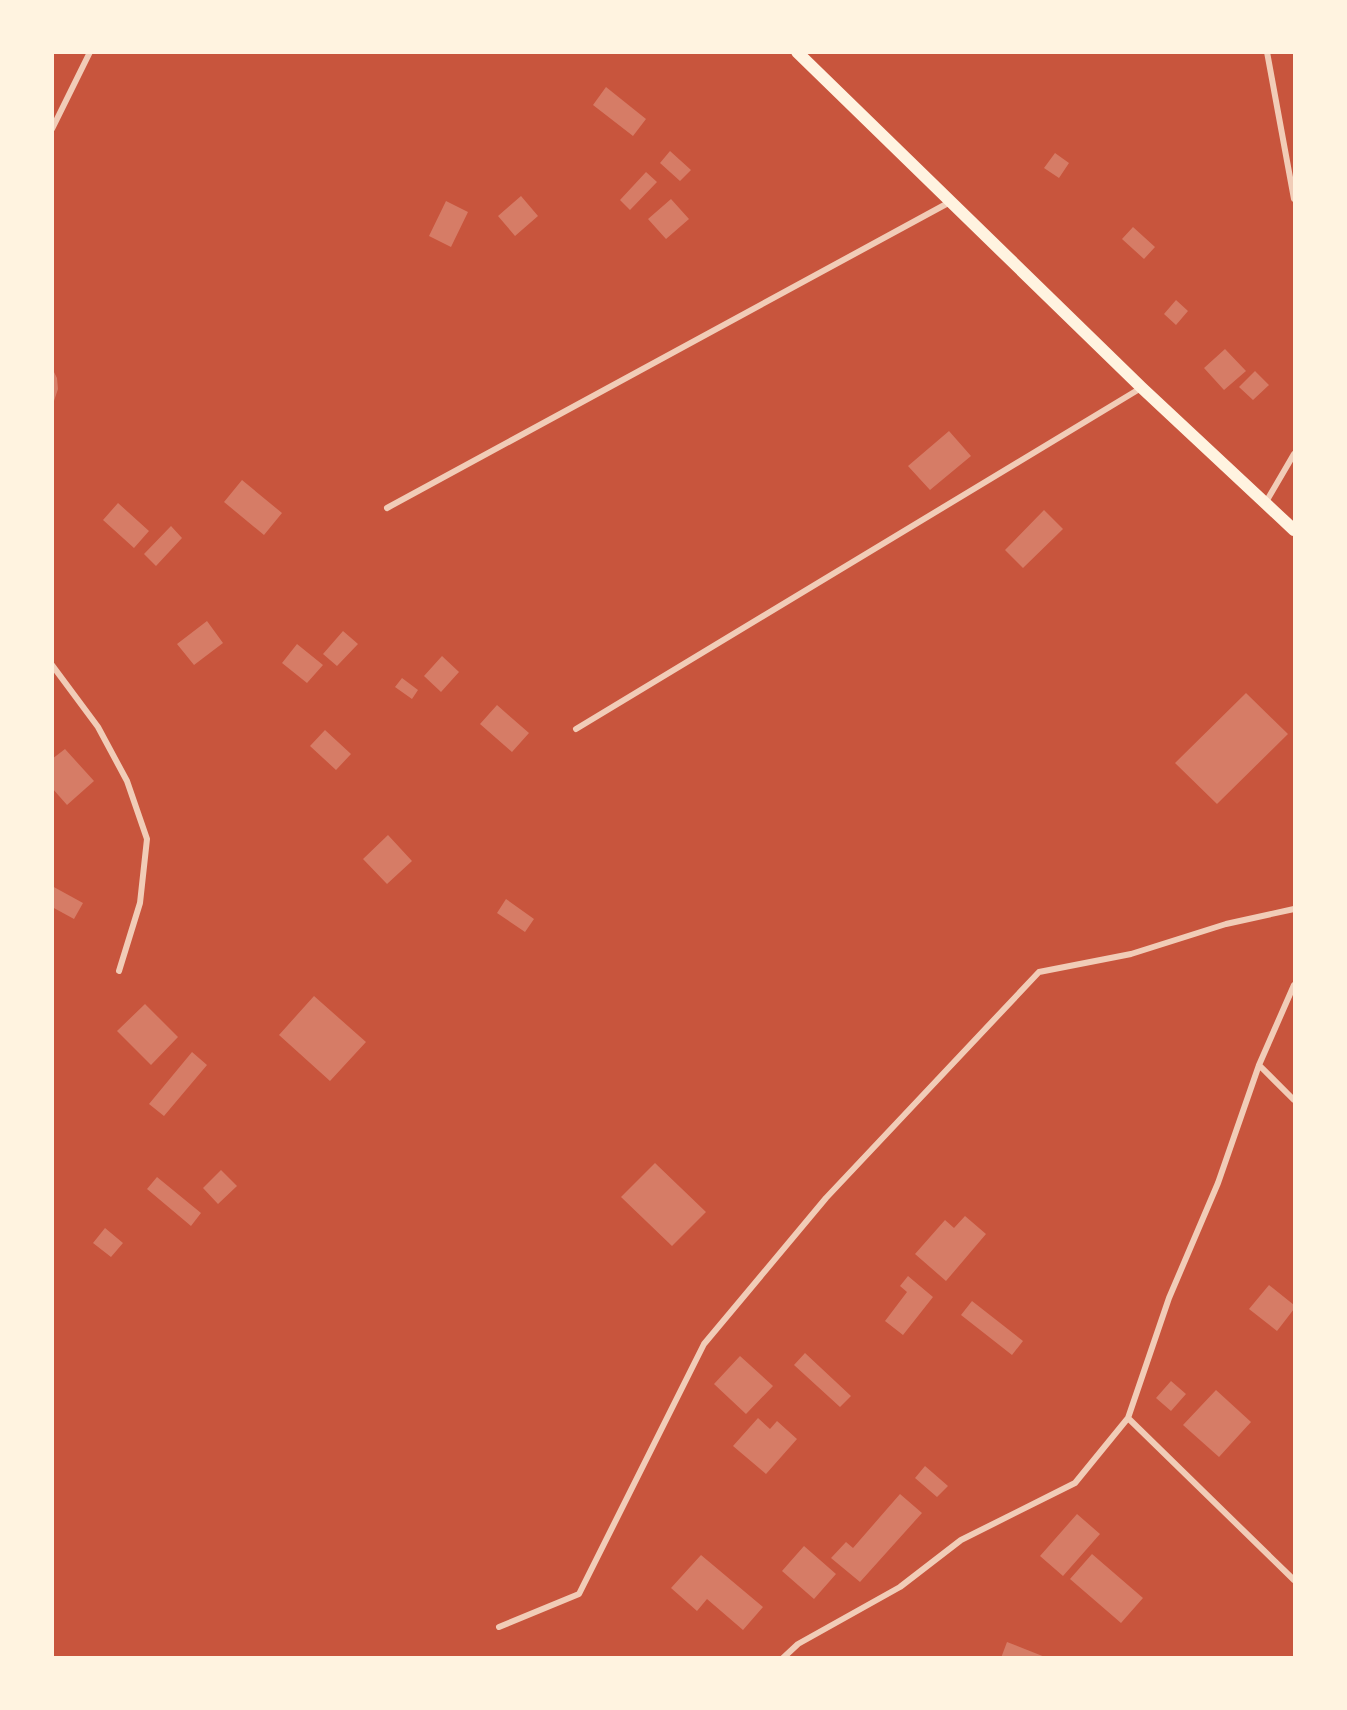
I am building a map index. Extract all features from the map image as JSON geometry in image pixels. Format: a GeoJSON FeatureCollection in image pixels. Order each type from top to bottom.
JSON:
{"type":"FeatureCollection","features":[{"type":"Feature","properties":{"kind":"main road"},"geometry":{"type":"LineString","coordinates":[[797,52],[1142,388],[1294,530]]}},
{"type":"Feature","properties":{"kind":"street"},"geometry":{"type":"LineString","coordinates":[[52,129],[90,52]]}},
{"type":"Feature","properties":{"kind":"street"},"geometry":{"type":"LineString","coordinates":[[1267,52],[1294,199]]}},
{"type":"Feature","properties":{"kind":"street"},"geometry":{"type":"LineString","coordinates":[[387,508],[951,202]]}},
{"type":"Feature","properties":{"kind":"street"},"geometry":{"type":"LineString","coordinates":[[576,729],[1142,388]]}},
{"type":"Feature","properties":{"kind":"street"},"geometry":{"type":"LineString","coordinates":[[1266,502],[1294,454]]}},
{"type":"Feature","properties":{"kind":"street"},"geometry":{"type":"LineString","coordinates":[[52,665],[98,726],[127,780],[147,838],[140,903],[119,971]]}},
{"type":"Feature","properties":{"kind":"street"},"geometry":{"type":"LineString","coordinates":[[499,1627],[579,1594],[704,1344],[826,1198],[1039,972],[1131,954],[1226,924],[1294,909]]}},
{"type":"Feature","properties":{"kind":"street"},"geometry":{"type":"LineString","coordinates":[[783,1658],[798,1644],[900,1587],[962,1539],[1075,1483],[1128,1418],[1169,1298],[1218,1183],[1259,1065],[1294,985]]}},
{"type":"Feature","properties":{"kind":"street"},"geometry":{"type":"LineString","coordinates":[[1259,1065],[1294,1100]]}},
{"type":"Feature","properties":{"kind":"street"},"geometry":{"type":"LineString","coordinates":[[1128,1418],[1294,1580]]}},
{"type":"Feature","properties":{"kind":"building"},"geometry":{"type":"Polygon","coordinates":[[[606,87],[646,119],[633,136],[593,105],[606,87]]]}},
{"type":"Feature","properties":{"kind":"building"},"geometry":{"type":"Polygon","coordinates":[[[670,151],[691,170],[680,181],[660,163],[670,151]]]}},
{"type":"Feature","properties":{"kind":"building"},"geometry":{"type":"Polygon","coordinates":[[[1055,153],[1069,163],[1059,178],[1044,168],[1055,153]]]}},
{"type":"Feature","properties":{"kind":"building"},"geometry":{"type":"Polygon","coordinates":[[[646,172],[657,182],[630,210],[620,200],[646,172]]]}},
{"type":"Feature","properties":{"kind":"building"},"geometry":{"type":"Polygon","coordinates":[[[521,196],[538,216],[515,236],[498,216],[521,196]]]}},
{"type":"Feature","properties":{"kind":"building"},"geometry":{"type":"Polygon","coordinates":[[[671,199],[689,219],[666,239],[648,219],[671,199]]]}},
{"type":"Feature","properties":{"kind":"building"},"geometry":{"type":"Polygon","coordinates":[[[446,201],[468,212],[451,247],[429,236],[446,201]]]}},
{"type":"Feature","properties":{"kind":"building"},"geometry":{"type":"Polygon","coordinates":[[[1133,227],[1155,247],[1144,259],[1122,239],[1133,227]]]}},
{"type":"Feature","properties":{"kind":"building"},"geometry":{"type":"Polygon","coordinates":[[[1176,300],[1188,311],[1176,325],[1164,314],[1176,300]]]}},
{"type":"Feature","properties":{"kind":"building"},"geometry":{"type":"Polygon","coordinates":[[[1225,349],[1246,371],[1224,390],[1204,368],[1225,349]]]}},
{"type":"Feature","properties":{"kind":"building"},"geometry":{"type":"Polygon","coordinates":[[[52,368],[57,378],[58,389],[53,404],[52,368]]]}},
{"type":"Feature","properties":{"kind":"building"},"geometry":{"type":"Polygon","coordinates":[[[1255,371],[1269,385],[1253,400],[1239,387],[1255,371]]]}},
{"type":"Feature","properties":{"kind":"building"},"geometry":{"type":"Polygon","coordinates":[[[949,431],[971,456],[930,490],[908,466],[949,431]]]}},
{"type":"Feature","properties":{"kind":"building"},"geometry":{"type":"Polygon","coordinates":[[[242,480],[282,513],[264,535],[224,502],[242,480]]]}},
{"type":"Feature","properties":{"kind":"building"},"geometry":{"type":"Polygon","coordinates":[[[118,503],[149,531],[134,548],[103,520],[118,503]]]}},
{"type":"Feature","properties":{"kind":"building"},"geometry":{"type":"Polygon","coordinates":[[[1044,510],[1063,529],[1023,568],[1005,550],[1044,510]]]}},
{"type":"Feature","properties":{"kind":"building"},"geometry":{"type":"Polygon","coordinates":[[[171,526],[182,538],[156,566],[144,554],[171,526]]]}},
{"type":"Feature","properties":{"kind":"building"},"geometry":{"type":"Polygon","coordinates":[[[207,621],[223,643],[194,665],[177,644],[207,621]]]}},
{"type":"Feature","properties":{"kind":"building"},"geometry":{"type":"Polygon","coordinates":[[[343,631],[358,644],[337,666],[323,654],[343,631]]]}},
{"type":"Feature","properties":{"kind":"building"},"geometry":{"type":"Polygon","coordinates":[[[297,644],[323,665],[307,683],[282,663],[297,644]]]}},
{"type":"Feature","properties":{"kind":"building"},"geometry":{"type":"Polygon","coordinates":[[[442,656],[459,672],[441,692],[424,676],[442,656]]]}},
{"type":"Feature","properties":{"kind":"building"},"geometry":{"type":"Polygon","coordinates":[[[402,678],[418,690],[412,699],[395,687],[402,678]]]}},
{"type":"Feature","properties":{"kind":"building"},"geometry":{"type":"Polygon","coordinates":[[[1246,693],[1288,734],[1217,804],[1175,763],[1246,693]]]}},
{"type":"Feature","properties":{"kind":"building"},"geometry":{"type":"Polygon","coordinates":[[[497,705],[529,733],[512,752],[480,724],[497,705]]]}},
{"type":"Feature","properties":{"kind":"building"},"geometry":{"type":"Polygon","coordinates":[[[325,730],[351,754],[336,770],[310,746],[325,730]]]}},
{"type":"Feature","properties":{"kind":"building"},"geometry":{"type":"Polygon","coordinates":[[[65,749],[94,781],[67,805],[52,788],[52,759],[65,749]]]}},
{"type":"Feature","properties":{"kind":"building"},"geometry":{"type":"Polygon","coordinates":[[[388,835],[412,861],[387,884],[363,859],[388,835]]]}},
{"type":"Feature","properties":{"kind":"building"},"geometry":{"type":"Polygon","coordinates":[[[52,886],[83,903],[74,919],[52,907],[52,886]]]}},
{"type":"Feature","properties":{"kind":"building"},"geometry":{"type":"Polygon","coordinates":[[[506,899],[534,919],[525,932],[497,913],[506,899]]]}},
{"type":"Feature","properties":{"kind":"building"},"geometry":{"type":"Polygon","coordinates":[[[314,996],[366,1042],[330,1081],[279,1035],[314,996]]]}},
{"type":"Feature","properties":{"kind":"building"},"geometry":{"type":"Polygon","coordinates":[[[145,1004],[178,1037],[151,1065],[117,1031],[145,1004]]]}},
{"type":"Feature","properties":{"kind":"building"},"geometry":{"type":"Polygon","coordinates":[[[192,1052],[207,1065],[164,1116],[149,1104],[192,1052]]]}},
{"type":"Feature","properties":{"kind":"building"},"geometry":{"type":"Polygon","coordinates":[[[655,1163],[706,1212],[672,1246],[621,1197],[655,1163]]]}},
{"type":"Feature","properties":{"kind":"building"},"geometry":{"type":"Polygon","coordinates":[[[221,1170],[237,1186],[218,1204],[203,1188],[221,1170]]]}},
{"type":"Feature","properties":{"kind":"building"},"geometry":{"type":"Polygon","coordinates":[[[157,1177],[201,1213],[191,1226],[147,1189],[157,1177]]]}},
{"type":"Feature","properties":{"kind":"building"},"geometry":{"type":"Polygon","coordinates":[[[965,1216],[986,1234],[946,1281],[915,1254],[945,1220],[954,1228],[965,1216]]]}},
{"type":"Feature","properties":{"kind":"building"},"geometry":{"type":"Polygon","coordinates":[[[105,1228],[123,1243],[111,1257],[93,1243],[105,1228]]]}},
{"type":"Feature","properties":{"kind":"building"},"geometry":{"type":"Polygon","coordinates":[[[908,1276],[933,1297],[903,1335],[885,1321],[907,1292],[900,1286],[908,1276]]]}},
{"type":"Feature","properties":{"kind":"building"},"geometry":{"type":"Polygon","coordinates":[[[1269,1285],[1294,1305],[1294,1309],[1277,1331],[1249,1309],[1269,1285]]]}},
{"type":"Feature","properties":{"kind":"building"},"geometry":{"type":"Polygon","coordinates":[[[972,1301],[1023,1341],[1012,1355],[961,1315],[972,1301]]]}},
{"type":"Feature","properties":{"kind":"building"},"geometry":{"type":"Polygon","coordinates":[[[805,1353],[851,1396],[840,1407],[794,1365],[805,1353]]]}},
{"type":"Feature","properties":{"kind":"building"},"geometry":{"type":"Polygon","coordinates":[[[740,1356],[773,1386],[746,1414],[714,1384],[740,1356]]]}},
{"type":"Feature","properties":{"kind":"building"},"geometry":{"type":"Polygon","coordinates":[[[1171,1381],[1186,1394],[1171,1411],[1156,1398],[1171,1381]]]}},
{"type":"Feature","properties":{"kind":"building"},"geometry":{"type":"Polygon","coordinates":[[[1216,1390],[1251,1422],[1219,1457],[1183,1425],[1216,1390]]]}},
{"type":"Feature","properties":{"kind":"building"},"geometry":{"type":"Polygon","coordinates":[[[758,1418],[770,1429],[777,1421],[797,1439],[766,1474],[733,1446],[758,1418]]]}},
{"type":"Feature","properties":{"kind":"building"},"geometry":{"type":"Polygon","coordinates":[[[925,1466],[948,1486],[937,1497],[915,1478],[925,1466]]]}},
{"type":"Feature","properties":{"kind":"building"},"geometry":{"type":"Polygon","coordinates":[[[900,1494],[922,1513],[860,1582],[831,1558],[846,1542],[853,1548],[900,1494]]]}},
{"type":"Feature","properties":{"kind":"building"},"geometry":{"type":"Polygon","coordinates":[[[1077,1514],[1100,1534],[1063,1576],[1040,1556],[1077,1514]]]}},
{"type":"Feature","properties":{"kind":"building"},"geometry":{"type":"Polygon","coordinates":[[[804,1546],[836,1574],[814,1599],[782,1571],[804,1546]]]}},
{"type":"Feature","properties":{"kind":"building"},"geometry":{"type":"Polygon","coordinates":[[[1092,1554],[1143,1598],[1121,1623],[1070,1579],[1092,1554]]]}},
{"type":"Feature","properties":{"kind":"building"},"geometry":{"type":"Polygon","coordinates":[[[701,1555],[763,1607],[743,1630],[707,1599],[697,1611],[671,1588],[701,1555]]]}},
{"type":"Feature","properties":{"kind":"building"},"geometry":{"type":"Polygon","coordinates":[[[1007,1642],[1045,1657],[1045,1658],[1001,1658],[1007,1642]]]}}]}
